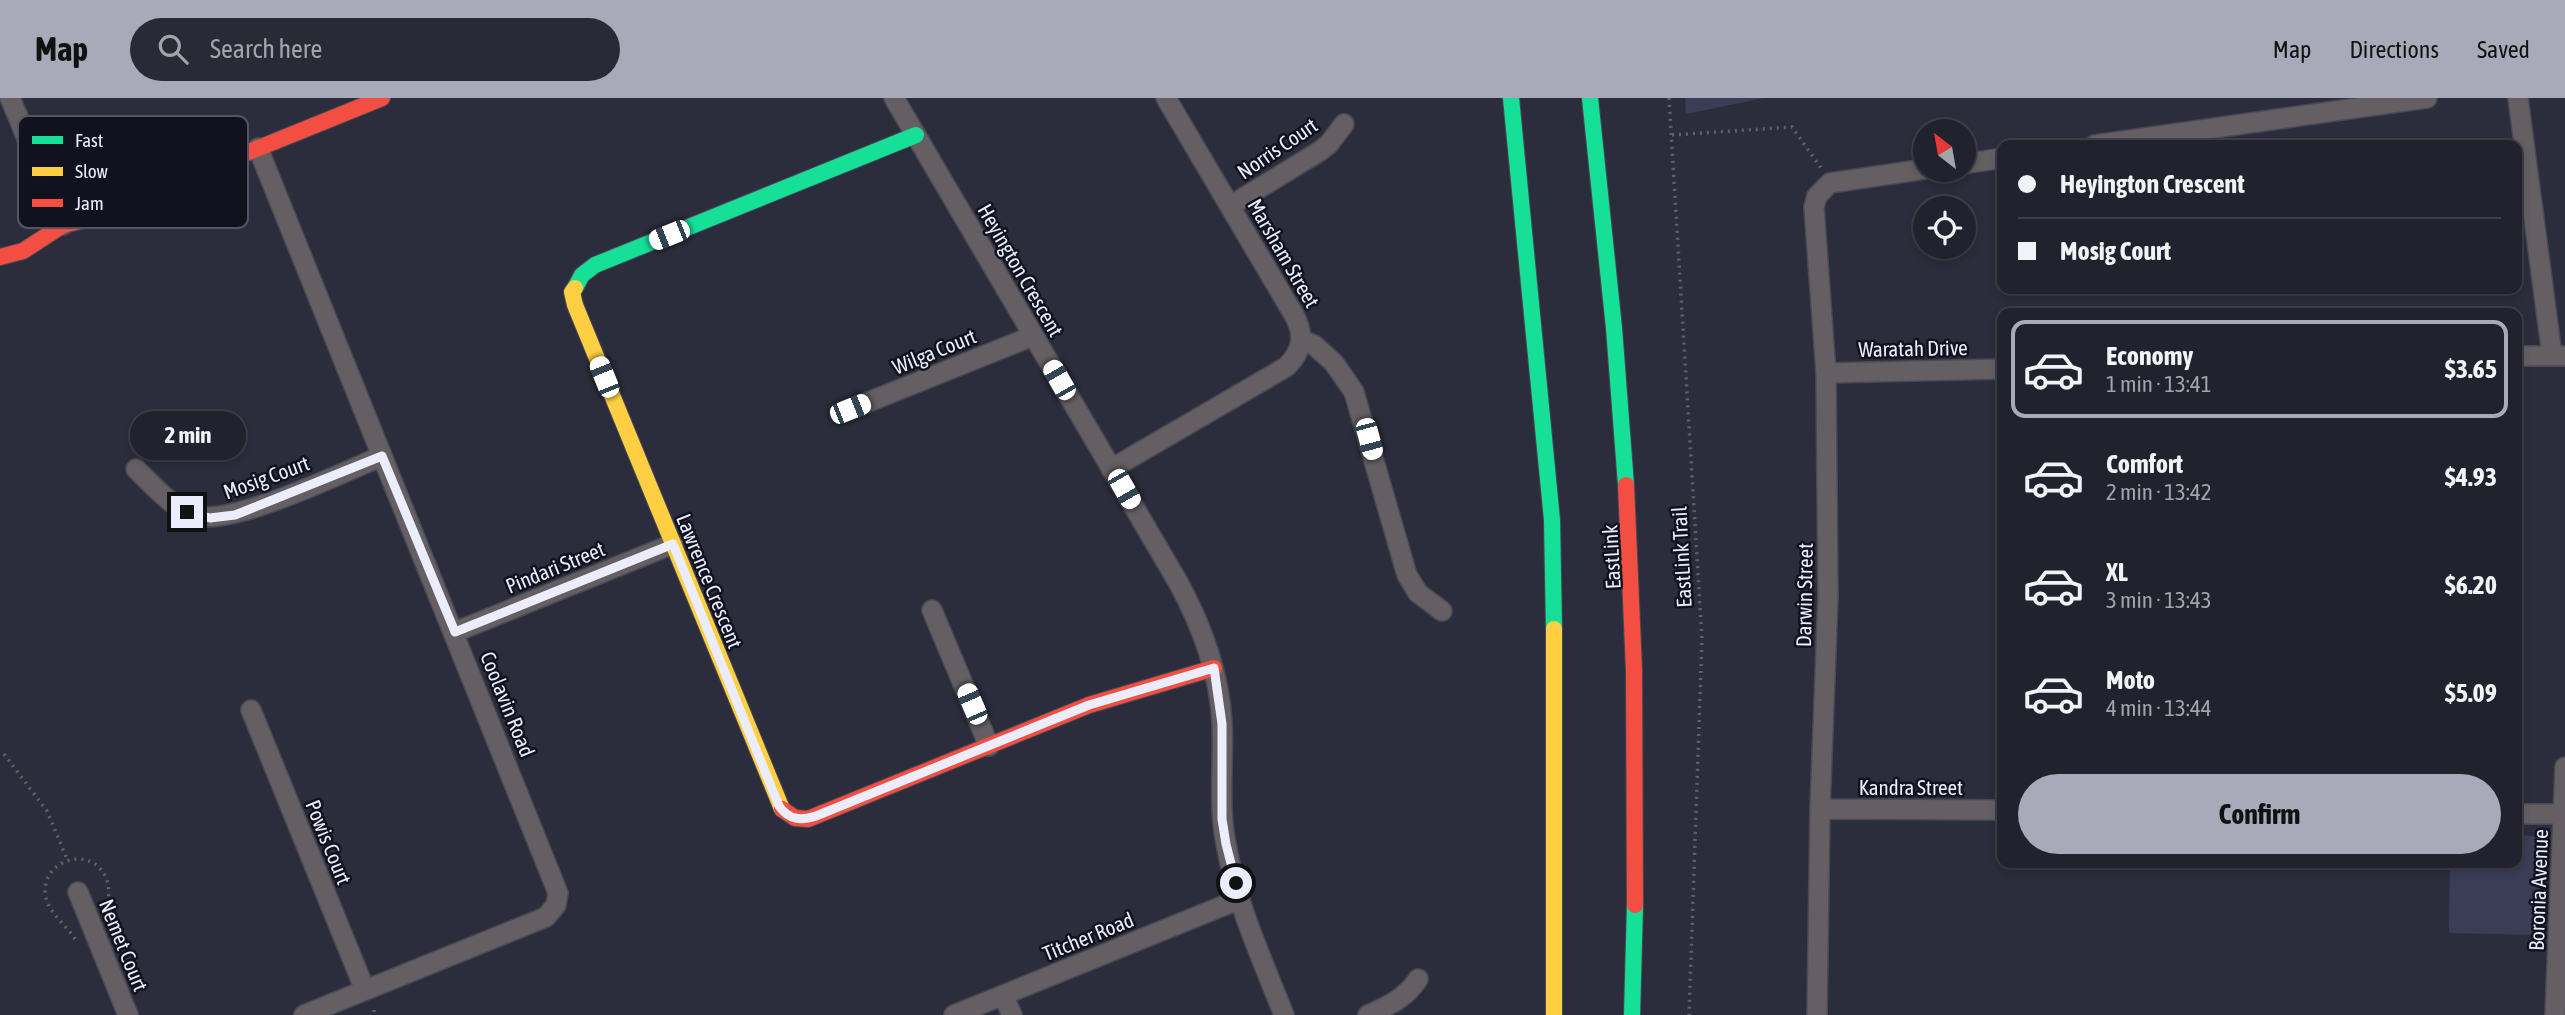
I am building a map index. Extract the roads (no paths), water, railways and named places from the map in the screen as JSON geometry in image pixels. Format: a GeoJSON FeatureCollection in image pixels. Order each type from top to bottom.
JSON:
{"type":"FeatureCollection","features":[{"type":"Feature","properties":{"kind":"main road"},"geometry":{"type":"LineString","coordinates":[[248,152],[382,98]]}},
{"type":"Feature","properties":{"kind":"main road"},"geometry":{"type":"LineString","coordinates":[[1511,98],[1552,520],[1555,675],[1554,1015]]}},
{"type":"Feature","properties":{"kind":"main road","name":"EastLink"},"geometry":{"type":"LineString","coordinates":[[1590,98],[1613,296],[1632,548],[1637,752],[1637,909],[1632,1015]]}},
{"type":"Feature","properties":{"kind":"main road","name":"Lawrence Crescent"},"geometry":{"type":"LineString","coordinates":[[916,135],[595,265],[582,275],[573,287],[575,305],[779,806],[788,816],[802,820],[816,816],[1089,705],[1214,668]]}},
{"type":"Feature","properties":{"kind":"main road"},"geometry":{"type":"LineString","coordinates":[[0,254],[23,251],[48,228]]}},
{"type":"Feature","properties":{"kind":"street"},"geometry":{"type":"LineString","coordinates":[[10,98],[18,118]]}},
{"type":"Feature","properties":{"kind":"street","name":"Heyington Crescent"},"geometry":{"type":"LineString","coordinates":[[894,98],[1188,600],[1209,647],[1222,724],[1222,819],[1226,844],[1240,899],[1284,1015]]}},
{"type":"Feature","properties":{"kind":"street","name":"Marsham Street"},"geometry":{"type":"LineString","coordinates":[[1111,469],[1286,366],[1294,358],[1302,340],[1302,331],[1294,315],[1166,98]]}},
{"type":"Feature","properties":{"kind":"street"},"geometry":{"type":"LineString","coordinates":[[2130,140],[2427,98]]}},
{"type":"Feature","properties":{"kind":"street"},"geometry":{"type":"LineString","coordinates":[[2518,98],[2558,356],[2522,356]]}},
{"type":"Feature","properties":{"kind":"street","name":"Norris Court"},"geometry":{"type":"LineString","coordinates":[[1230,206],[1320,152],[1344,124]]}},
{"type":"Feature","properties":{"kind":"street","name":"Coolavin Road"},"geometry":{"type":"LineString","coordinates":[[258,148],[556,883],[558,899],[554,909],[546,916],[304,1015]]}},
{"type":"Feature","properties":{"kind":"street"},"geometry":{"type":"LineString","coordinates":[[1976,162],[1997,160]]}},
{"type":"Feature","properties":{"kind":"street","name":"Darwin Street"},"geometry":{"type":"LineString","coordinates":[[1817,1015],[1820,809],[1828,596],[1826,373],[1814,207],[1817,196],[1830,183],[1913,171]]}},
{"type":"Feature","properties":{"kind":"street","name":"Wilga Court"},"geometry":{"type":"LineString","coordinates":[[850,409],[1033,335]]}},
{"type":"Feature","properties":{"kind":"street"},"geometry":{"type":"LineString","coordinates":[[1302,340],[1324,353],[1354,392],[1407,575],[1418,593],[1442,611]]}},
{"type":"Feature","properties":{"kind":"street","name":"Waratah Drive"},"geometry":{"type":"LineString","coordinates":[[1826,373],[1997,369]]}},
{"type":"Feature","properties":{"kind":"street","name":"Mosig Court"},"geometry":{"type":"LineString","coordinates":[[136,469],[177,506],[198,516],[221,518],[247,511],[382,456]]}},
{"type":"Feature","properties":{"kind":"street","name":"Pindari Street"},"geometry":{"type":"LineString","coordinates":[[455,632],[673,544]]}},
{"type":"Feature","properties":{"kind":"street"},"geometry":{"type":"LineString","coordinates":[[933,610],[989,746]]}},
{"type":"Feature","properties":{"kind":"street","name":"Powis Court"},"geometry":{"type":"LineString","coordinates":[[251,710],[365,990]]}},
{"type":"Feature","properties":{"kind":"street","name":"Boronia Avenue"},"geometry":{"type":"LineString","coordinates":[[2556,1015],[2565,767]]}},
{"type":"Feature","properties":{"kind":"street","name":"Kandra Street"},"geometry":{"type":"LineString","coordinates":[[1820,809],[1997,810]]}},
{"type":"Feature","properties":{"kind":"street"},"geometry":{"type":"LineString","coordinates":[[2522,814],[2564,814]]}},
{"type":"Feature","properties":{"kind":"street","name":"Nemet Court"},"geometry":{"type":"LineString","coordinates":[[78,892],[128,1015]]}},
{"type":"Feature","properties":{"kind":"street","name":"Titcher Road"},"geometry":{"type":"LineString","coordinates":[[954,1015],[1240,899]]}},
{"type":"Feature","properties":{"kind":"street"},"geometry":{"type":"LineString","coordinates":[[1368,1015],[1396,1002],[1418,979]]}},
{"type":"Feature","properties":{"kind":"street"},"geometry":{"type":"LineString","coordinates":[[1003,995],[1012,1015]]}}]}
